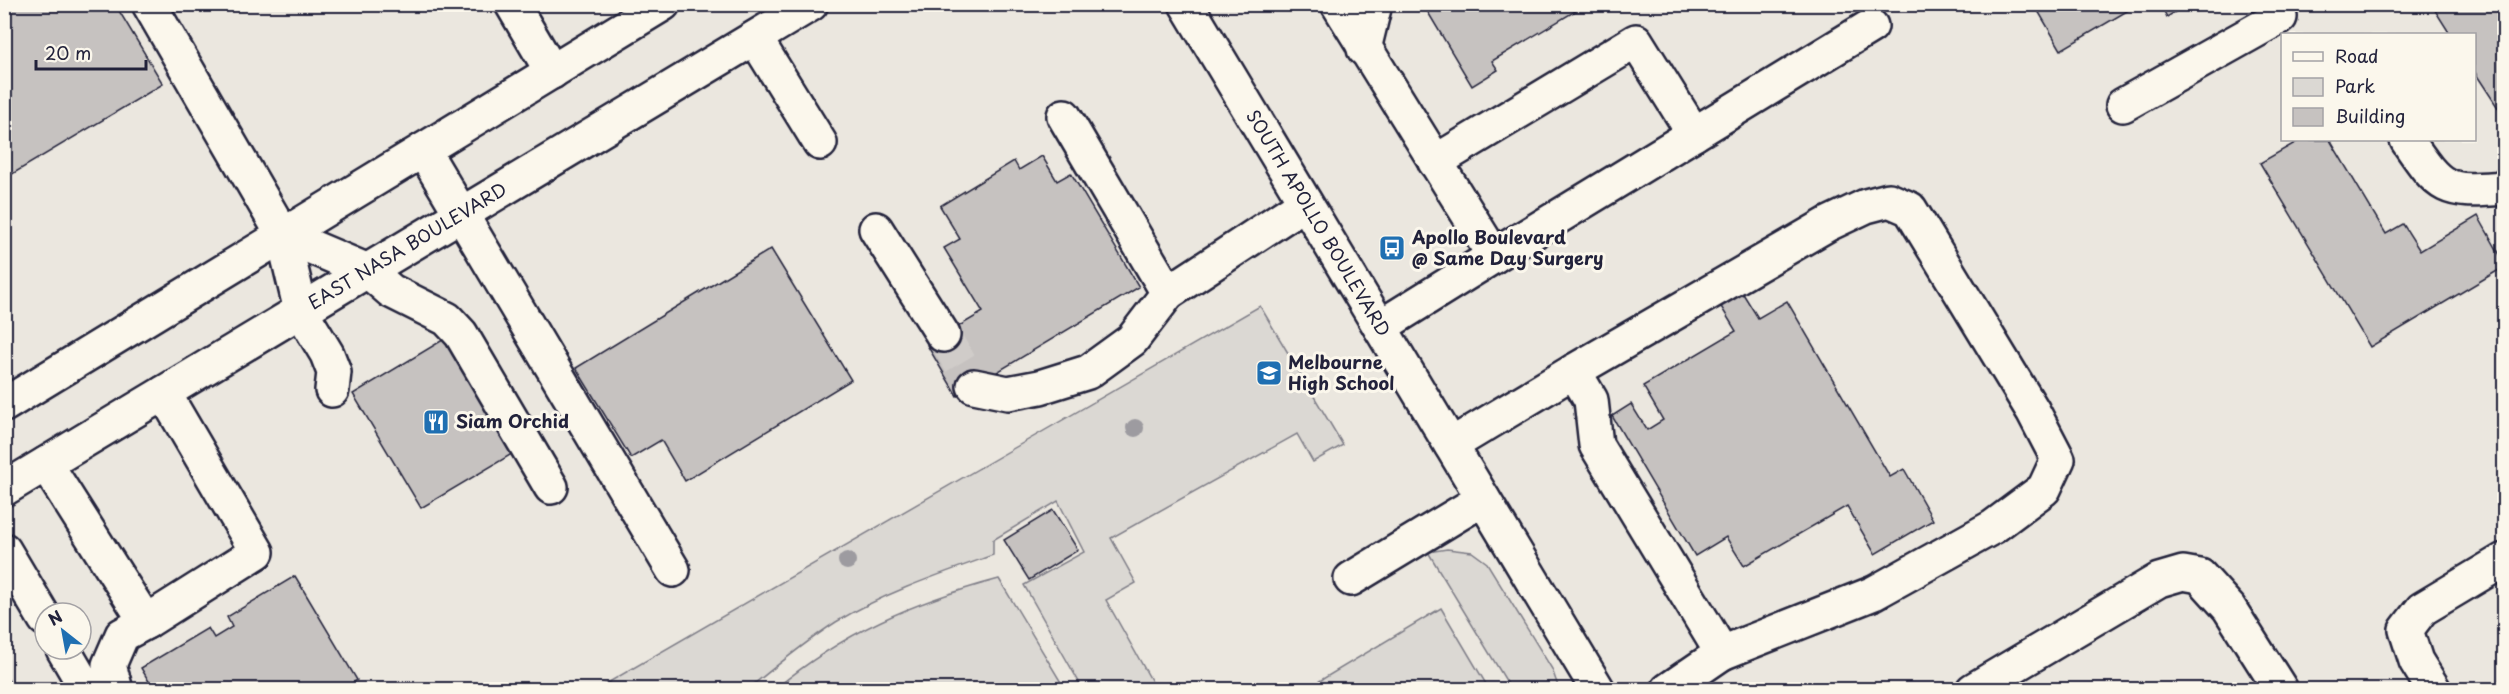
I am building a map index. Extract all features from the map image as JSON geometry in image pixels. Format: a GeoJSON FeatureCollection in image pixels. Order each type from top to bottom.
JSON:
{"type":"FeatureCollection","features":[{"type":"Feature","properties":{"kind":"main road"},"geometry":{"type":"LineString","coordinates":[[149,4],[284,235],[301,310],[327,354],[334,372],[333,390]]}},
{"type":"Feature","properties":{"kind":"main road"},"geometry":{"type":"LineString","coordinates":[[512,4],[552,72]]}},
{"type":"Feature","properties":{"kind":"main road"},"geometry":{"type":"LineString","coordinates":[[4,405],[663,4]]}},
{"type":"Feature","properties":{"kind":"main road","name":"EAST NASA BOULEVARD"},"geometry":{"type":"LineString","coordinates":[[4,489],[811,4]]}},
{"type":"Feature","properties":{"kind":"main road","name":"SOUTH APOLLO BOULEVARD"},"geometry":{"type":"LineString","coordinates":[[1186,4],[1598,690]]}},
{"type":"Feature","properties":{"kind":"main road"},"geometry":{"type":"LineString","coordinates":[[1338,4],[1494,256]]}},
{"type":"Feature","properties":{"kind":"main road"},"geometry":{"type":"LineString","coordinates":[[1364,49],[1375,4]]}},
{"type":"Feature","properties":{"kind":"main road"},"geometry":{"type":"LineString","coordinates":[[2123,105],[2284,19]]}},
{"type":"Feature","properties":{"kind":"main road"},"geometry":{"type":"LineString","coordinates":[[1380,327],[1871,26]]}},
{"type":"Feature","properties":{"kind":"main road"},"geometry":{"type":"LineString","coordinates":[[755,38],[820,142]]}},
{"type":"Feature","properties":{"kind":"main road"},"geometry":{"type":"LineString","coordinates":[[1435,162],[1636,40],[1694,134]]}},
{"type":"Feature","properties":{"kind":"main road"},"geometry":{"type":"LineString","coordinates":[[1064,116],[1168,293]]}},
{"type":"Feature","properties":{"kind":"main road"},"geometry":{"type":"LineString","coordinates":[[2408,141],[2428,171],[2442,183],[2463,191],[2505,188]]}},
{"type":"Feature","properties":{"kind":"main road"},"geometry":{"type":"LineString","coordinates":[[423,150],[673,570]]}},
{"type":"Feature","properties":{"kind":"main road"},"geometry":{"type":"LineString","coordinates":[[1451,445],[1574,370],[1828,224],[1866,206],[1889,200],[1910,209],[2033,411],[2058,459],[2044,489],[1993,527],[1874,593],[1722,653],[1668,690]]}},
{"type":"Feature","properties":{"kind":"main road"},"geometry":{"type":"LineString","coordinates":[[974,386],[1008,393],[1040,387],[1088,372],[1132,340],[1168,293],[1305,203]]}},
{"type":"Feature","properties":{"kind":"main road"},"geometry":{"type":"LineString","coordinates":[[876,229],[943,335]]}},
{"type":"Feature","properties":{"kind":"main road"},"geometry":{"type":"LineString","coordinates":[[284,235],[368,271],[391,291],[447,319],[461,334],[551,487]]}},
{"type":"Feature","properties":{"kind":"main road"},"geometry":{"type":"LineString","coordinates":[[1574,370],[1592,400],[1596,446],[1722,653]]}},
{"type":"Feature","properties":{"kind":"main road"},"geometry":{"type":"LineString","coordinates":[[116,690],[109,665],[122,635],[257,552],[164,393]]}},
{"type":"Feature","properties":{"kind":"main road"},"geometry":{"type":"LineString","coordinates":[[46,464],[146,622]]}},
{"type":"Feature","properties":{"kind":"main road"},"geometry":{"type":"LineString","coordinates":[[1351,579],[1483,499]]}},
{"type":"Feature","properties":{"kind":"main road"},"geometry":{"type":"LineString","coordinates":[[4,550],[34,601]]}},
{"type":"Feature","properties":{"kind":"main road"},"geometry":{"type":"LineString","coordinates":[[2434,690],[2416,661],[2406,630],[2422,609],[2505,560]]}},
{"type":"Feature","properties":{"kind":"main road"},"geometry":{"type":"LineString","coordinates":[[1973,690],[2159,580],[2183,573],[2200,576],[2229,608],[2281,690]]}},
{"type":"Feature","properties":{"kind":"main road"},"geometry":{"type":"LineString","coordinates":[[70,661],[87,690]]}},
{"type":"Feature","properties":{"kind":"shaded area"},"geometry":{"type":"Polygon","coordinates":[[[4,5],[2504,5],[2504,689],[5,689],[4,5]]]}},
{"type":"Feature","properties":{"kind":"green space"},"geometry":{"type":"Polygon","coordinates":[[[1260,306],[1343,445],[1313,462],[1297,434],[1111,538],[1136,583],[1106,600],[1156,689],[1083,689],[1024,585],[1084,552],[1058,501],[993,540],[993,555],[913,585],[854,612],[813,638],[748,689],[597,689],[1260,306]]]}},
{"type":"Feature","properties":{"kind":"green space"},"geometry":{"type":"Polygon","coordinates":[[[1447,549],[1472,552],[1487,563],[1552,669],[1559,689],[1511,689],[1428,552],[1447,549]]]}},
{"type":"Feature","properties":{"kind":"green space"},"geometry":{"type":"Polygon","coordinates":[[[999,579],[1065,689],[775,689],[827,651],[881,621],[937,598],[999,579]]]}},
{"type":"Feature","properties":{"kind":"green space"},"geometry":{"type":"Polygon","coordinates":[[[1441,608],[1489,689],[1306,689],[1441,608]]]}},
{"type":"Feature","properties":{"kind":"building"},"geometry":{"type":"Polygon","coordinates":[[[4,4],[115,4],[163,84],[4,179],[4,4]]]}},
{"type":"Feature","properties":{"kind":"building"},"geometry":{"type":"Polygon","coordinates":[[[1423,4],[1587,4],[1492,61],[1498,70],[1472,86],[1423,4]]]}},
{"type":"Feature","properties":{"kind":"building"},"geometry":{"type":"Polygon","coordinates":[[[2034,4],[2139,4],[2061,50],[2034,4]]]}},
{"type":"Feature","properties":{"kind":"building"},"geometry":{"type":"Polygon","coordinates":[[[2160,4],[2188,4],[2167,17],[2160,4]]]}},
{"type":"Feature","properties":{"kind":"building"},"geometry":{"type":"Polygon","coordinates":[[[2431,4],[2504,4],[2504,117],[2476,74],[2476,33],[2449,33],[2431,4]]]}},
{"type":"Feature","properties":{"kind":"building"},"geometry":{"type":"Polygon","coordinates":[[[2298,141],[2331,141],[2386,234],[2403,224],[2420,251],[2478,216],[2504,262],[2504,267],[2370,347],[2260,163],[2298,141]]]}},
{"type":"Feature","properties":{"kind":"building"},"geometry":{"type":"Polygon","coordinates":[[[1042,156],[1057,181],[1071,173],[1139,287],[957,396],[927,345],[983,312],[944,248],[960,239],[940,206],[1014,161],[1019,170],[1042,156]]]}},
{"type":"Feature","properties":{"kind":"building"},"geometry":{"type":"Polygon","coordinates":[[[771,249],[851,380],[685,481],[661,440],[631,458],[576,368],[771,249]]]}},
{"type":"Feature","properties":{"kind":"building"},"geometry":{"type":"Polygon","coordinates":[[[1742,292],[1758,318],[1787,301],[1890,477],[1904,469],[1933,520],[1875,554],[1847,506],[1744,566],[1726,537],[1695,556],[1612,416],[1631,404],[1647,430],[1663,420],[1643,386],[1736,331],[1720,305],[1742,292]]]}},
{"type":"Feature","properties":{"kind":"building","name":"Siam Orchid"},"geometry":{"type":"Polygon","coordinates":[[[451,335],[520,449],[421,508],[353,394],[451,335]]]}},
{"type":"Feature","properties":{"kind":"building"},"geometry":{"type":"Polygon","coordinates":[[[1053,510],[1078,550],[1029,580],[1004,540],[1053,510]]]}},
{"type":"Feature","properties":{"kind":"building"},"geometry":{"type":"Polygon","coordinates":[[[295,576],[357,680],[342,690],[154,690],[141,668],[208,628],[214,638],[232,627],[227,617],[295,576]]]}},
{"type":"Feature","properties":{"kind":"building"},"geometry":{"type":"Polygon","coordinates":[[[4,673],[14,690],[4,690],[4,673]]]}},
{"type":"Feature","properties":{"kind":"tunnel"},"geometry":{"type":"LineString","coordinates":[[943,335],[974,386]]}},
{"type":"Feature","properties":{"kind":"place","name":"Apollo Boulevard @ Same Day Surgery"},"geometry":{"type":"Point","coordinates":[1392,248]}},
{"type":"Feature","properties":{"kind":"place","name":"Melbourne High School"},"geometry":{"type":"Point","coordinates":[1269,373]}},
{"type":"Feature","properties":{"kind":"place","name":"Siam Orchid"},"geometry":{"type":"Point","coordinates":[436,422]}}]}
